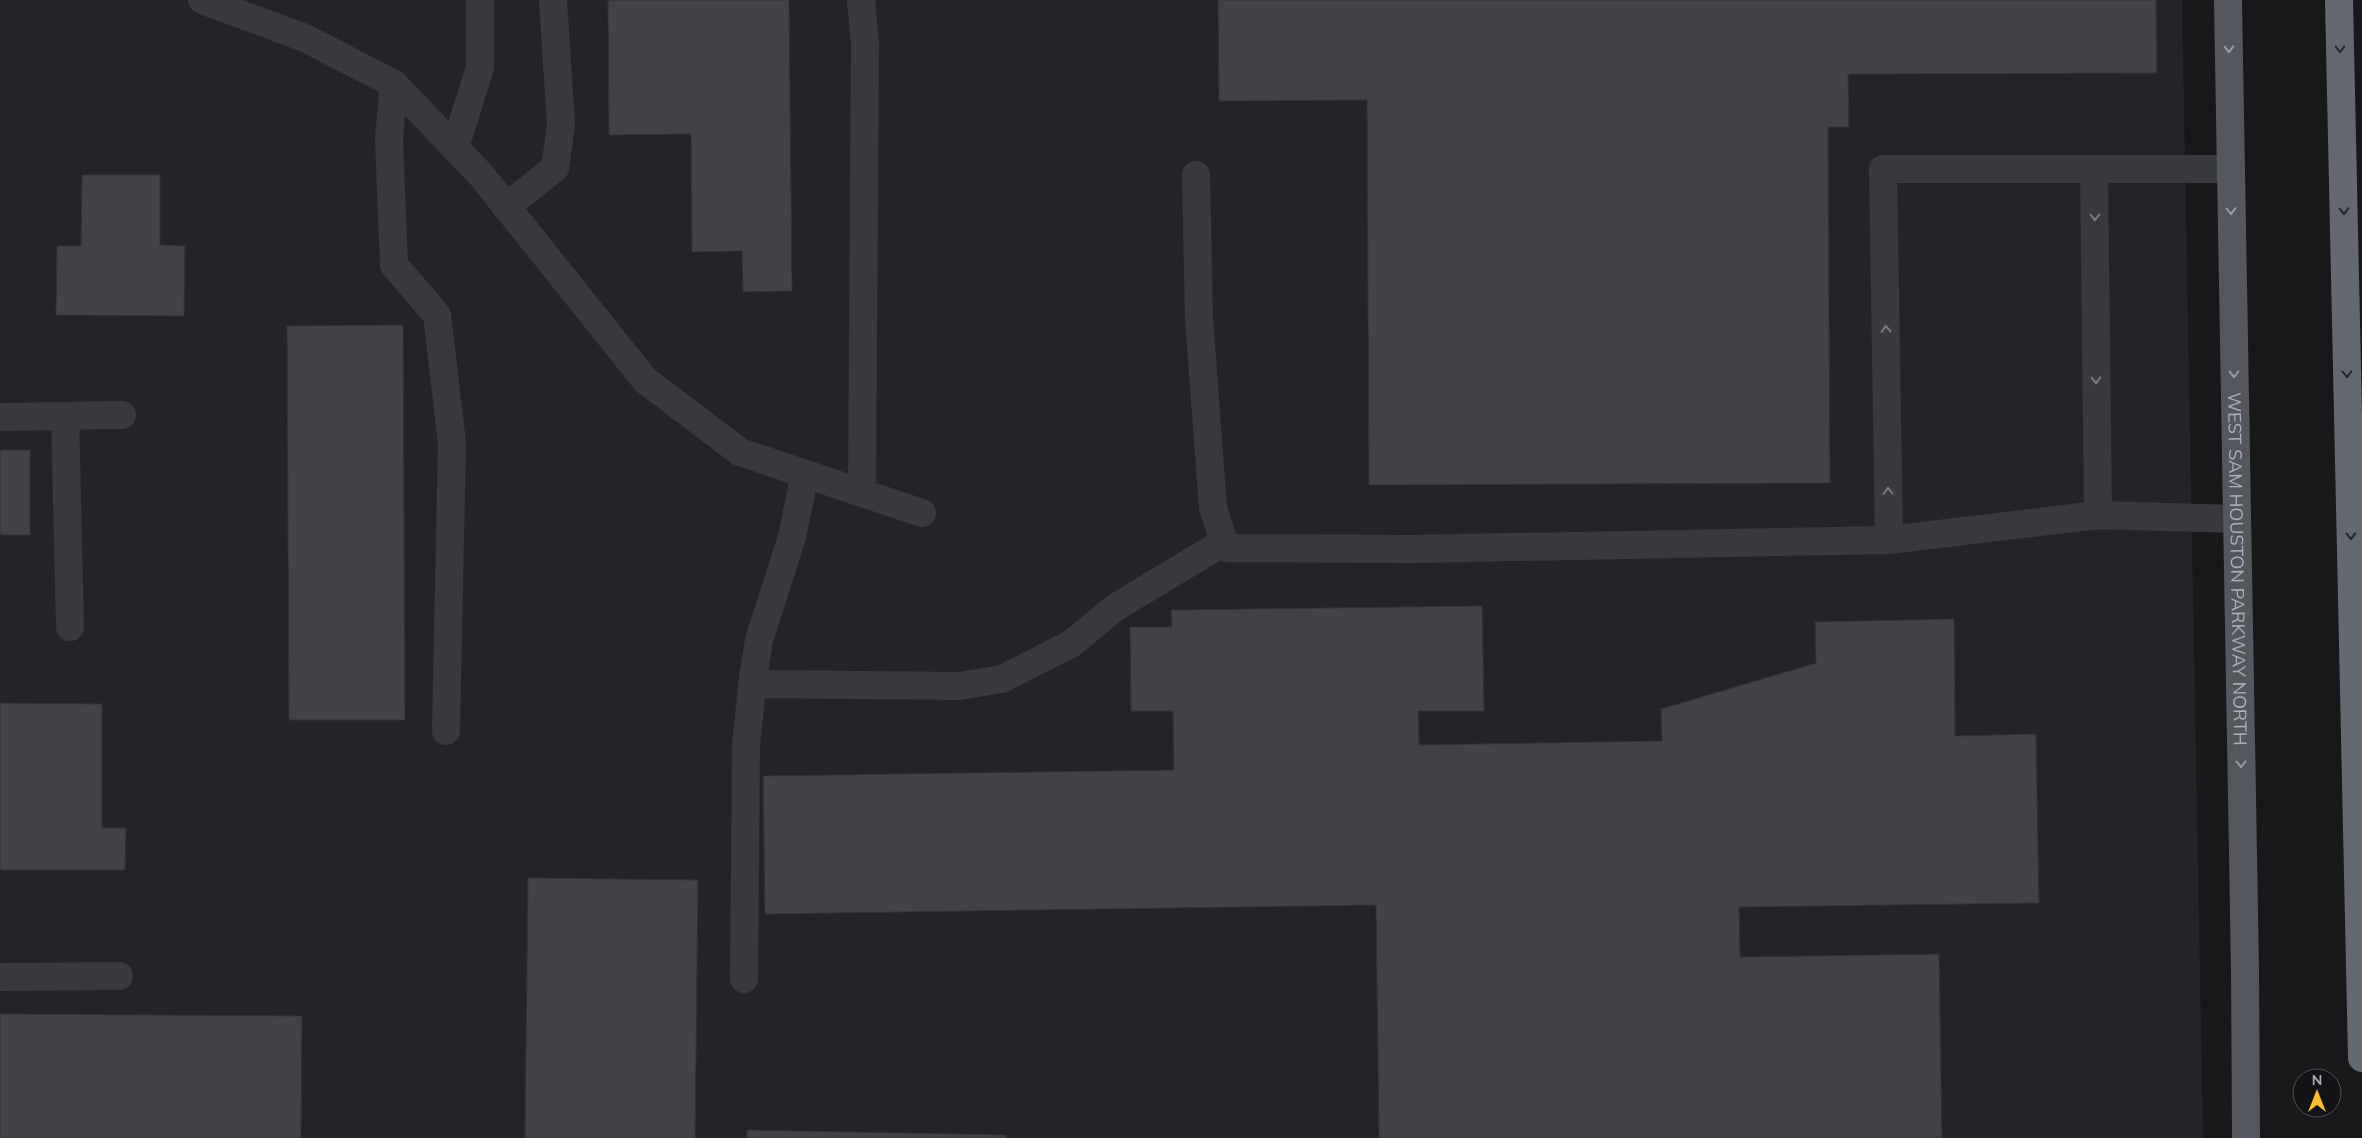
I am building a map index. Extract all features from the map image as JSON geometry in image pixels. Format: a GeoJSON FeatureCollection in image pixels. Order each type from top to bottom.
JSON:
{"type":"FeatureCollection","features":[{"type":"Feature","properties":{"kind":"highway"},"geometry":{"type":"LineString","coordinates":[[2339,0],[2362,1058]]}},
{"type":"Feature","properties":{"kind":"main road","name":"WEST SAM HOUSTON PARKWAY NORTH"},"geometry":{"type":"LineString","coordinates":[[2228,0],[2245,969],[2246,1138]]}},
{"type":"Feature","properties":{"kind":"lane"},"geometry":{"type":"LineString","coordinates":[[202,0],[305,38],[394,84],[481,175],[645,380],[740,452],[922,513]]}},
{"type":"Feature","properties":{"kind":"lane"},"geometry":{"type":"LineString","coordinates":[[455,147],[480,68],[480,0]]}},
{"type":"Feature","properties":{"kind":"lane"},"geometry":{"type":"LineString","coordinates":[[506,207],[555,168],[561,125],[553,0]]}},
{"type":"Feature","properties":{"kind":"lane"},"geometry":{"type":"LineString","coordinates":[[861,0],[866,44],[862,492]]}},
{"type":"Feature","properties":{"kind":"lane"},"geometry":{"type":"LineString","coordinates":[[394,84],[389,139],[394,265],[437,314],[452,443],[446,731]]}},
{"type":"Feature","properties":{"kind":"lane"},"geometry":{"type":"LineString","coordinates":[[1889,540],[1883,169],[2231,169]]}},
{"type":"Feature","properties":{"kind":"lane"},"geometry":{"type":"LineString","coordinates":[[2094,169],[2098,515]]}},
{"type":"Feature","properties":{"kind":"lane"},"geometry":{"type":"LineString","coordinates":[[1196,175],[1199,318],[1212,498],[1213,508],[1226,548],[1298,549],[1889,540],[2098,515],[2236,519]]}},
{"type":"Feature","properties":{"kind":"lane"},"geometry":{"type":"LineString","coordinates":[[0,416],[122,415]]}},
{"type":"Feature","properties":{"kind":"lane"},"geometry":{"type":"LineString","coordinates":[[65,416],[70,627]]}},
{"type":"Feature","properties":{"kind":"lane"},"geometry":{"type":"LineString","coordinates":[[744,979],[746,745],[753,684],[759,640],[783,569],[805,474]]}},
{"type":"Feature","properties":{"kind":"lane"},"geometry":{"type":"LineString","coordinates":[[753,684],[959,686],[1002,679],[1071,644],[1116,607],[1224,542]]}},
{"type":"Feature","properties":{"kind":"lane"},"geometry":{"type":"LineString","coordinates":[[0,977],[119,976]]}},
{"type":"Feature","properties":{"kind":"shaded area"},"geometry":{"type":"Polygon","coordinates":[[[0,0],[2182,0],[2203,1138],[0,1138],[0,0]]]}},
{"type":"Feature","properties":{"kind":"building"},"geometry":{"type":"Polygon","coordinates":[[[608,0],[789,0],[792,291],[743,292],[742,251],[692,252],[691,134],[609,135],[608,0]]]}},
{"type":"Feature","properties":{"kind":"building"},"geometry":{"type":"Polygon","coordinates":[[[1218,0],[2156,0],[2157,73],[1848,74],[1849,127],[1828,127],[1830,483],[1369,485],[1367,100],[1219,101],[1218,0]]]}},
{"type":"Feature","properties":{"kind":"building"},"geometry":{"type":"Polygon","coordinates":[[[82,175],[160,175],[160,245],[185,246],[184,316],[56,315],[57,246],[81,246],[82,175]]]}},
{"type":"Feature","properties":{"kind":"building"},"geometry":{"type":"Polygon","coordinates":[[[403,325],[405,720],[289,720],[287,326],[403,325]]]}},
{"type":"Feature","properties":{"kind":"building"},"geometry":{"type":"Polygon","coordinates":[[[0,450],[30,450],[30,535],[0,535],[0,450]]]}},
{"type":"Feature","properties":{"kind":"building"},"geometry":{"type":"Polygon","coordinates":[[[1482,606],[1484,711],[1418,711],[1419,745],[1662,741],[1661,709],[1816,663],[1815,622],[1954,619],[1955,736],[2036,734],[2039,903],[1739,907],[1740,957],[1939,954],[1942,1138],[1379,1138],[1376,905],[765,914],[763,776],[1174,770],[1173,711],[1131,711],[1130,627],[1172,627],[1171,610],[1482,606]]]}},
{"type":"Feature","properties":{"kind":"building"},"geometry":{"type":"Polygon","coordinates":[[[0,703],[102,704],[102,828],[126,828],[125,870],[0,870],[0,703]]]}},
{"type":"Feature","properties":{"kind":"building"},"geometry":{"type":"Polygon","coordinates":[[[528,878],[698,880],[695,1138],[525,1138],[528,878]]]}},
{"type":"Feature","properties":{"kind":"building"},"geometry":{"type":"Polygon","coordinates":[[[0,1014],[302,1016],[301,1138],[0,1138],[0,1014]]]}},
{"type":"Feature","properties":{"kind":"building"},"geometry":{"type":"Polygon","coordinates":[[[747,1130],[1006,1135],[1006,1138],[747,1138],[747,1130]]]}}]}
